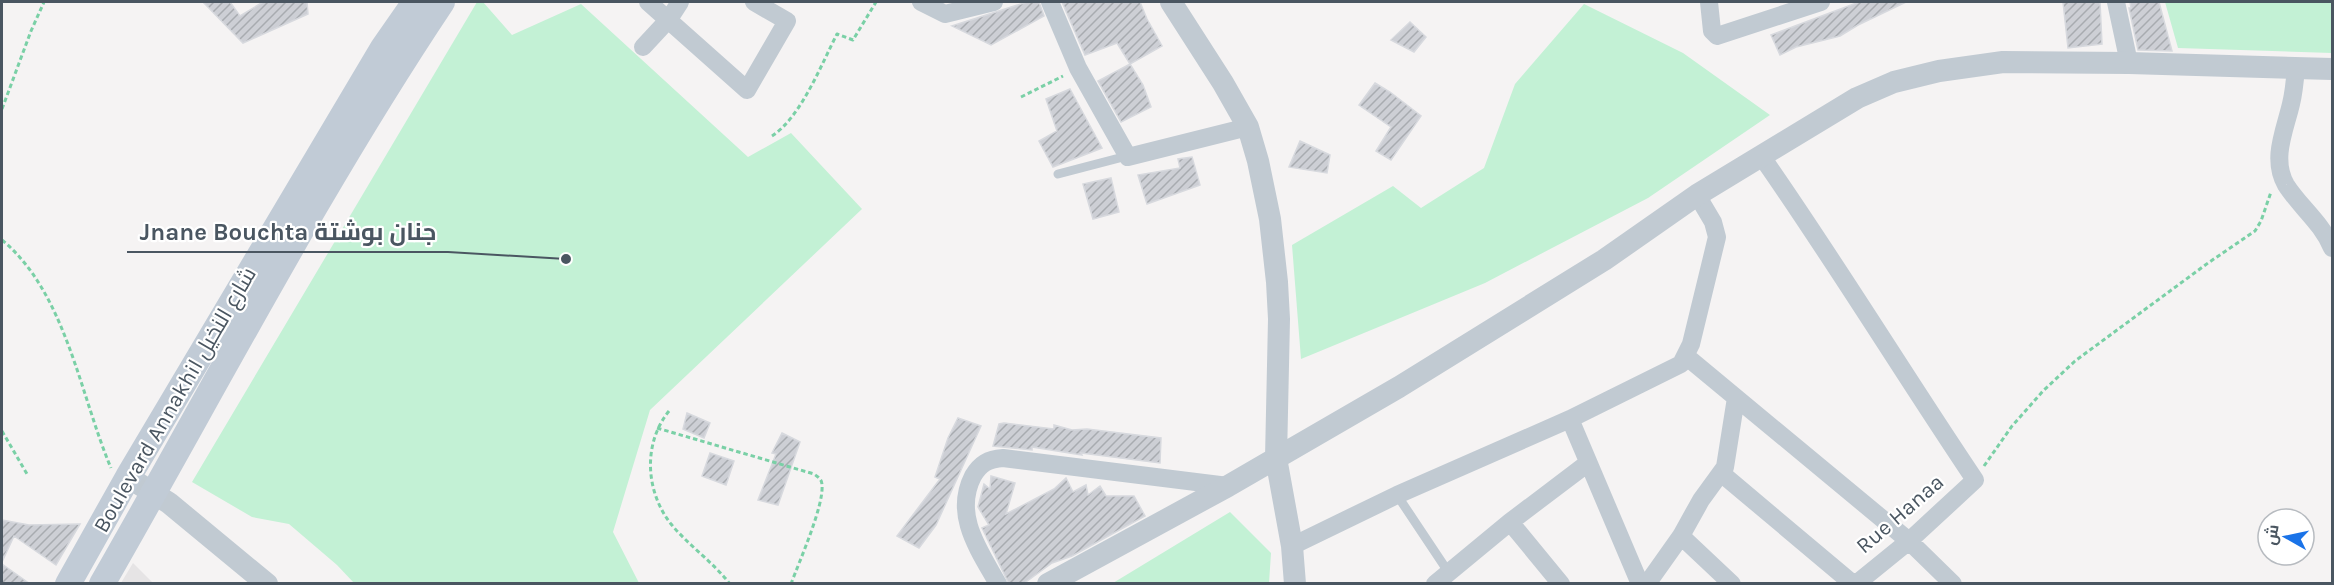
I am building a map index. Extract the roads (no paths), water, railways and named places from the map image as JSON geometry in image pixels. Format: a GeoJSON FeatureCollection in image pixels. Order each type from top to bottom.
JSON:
{"type":"FeatureCollection","features":[{"type":"Feature","properties":{"kind":"main road","name":"Boulevard Annakhil شارع النخيل"},"geometry":{"type":"LineString","coordinates":[[68,584],[124,483],[376,58],[415,2]]}},
{"type":"Feature","properties":{"kind":"main road","name":"Boulevard Annakhil شارع النخيل"},"geometry":{"type":"LineString","coordinates":[[102,584],[155,493],[314,204],[369,113],[442,2]]}},
{"type":"Feature","properties":{"kind":"street"},"geometry":{"type":"LineString","coordinates":[[648,2],[747,90],[787,21],[754,2]]}},
{"type":"Feature","properties":{"kind":"street"},"geometry":{"type":"LineString","coordinates":[[643,47],[669,19],[680,2]]}},
{"type":"Feature","properties":{"kind":"street"},"geometry":{"type":"LineString","coordinates":[[921,2],[945,14],[993,2]]}},
{"type":"Feature","properties":{"kind":"street"},"geometry":{"type":"LineString","coordinates":[[1050,2],[1078,68],[1127,156],[1131,158],[1248,128]]}},
{"type":"Feature","properties":{"kind":"street"},"geometry":{"type":"LineString","coordinates":[[1171,2],[1223,83],[1248,128],[1258,161],[1270,219],[1277,282],[1279,319],[1276,458],[1292,546],[1295,584]]}},
{"type":"Feature","properties":{"kind":"street"},"geometry":{"type":"LineString","coordinates":[[1709,2],[1713,31],[1717,36],[1787,8],[1821,2]]}},
{"type":"Feature","properties":{"kind":"street"},"geometry":{"type":"LineString","coordinates":[[2116,2],[2129,63]]}},
{"type":"Feature","properties":{"kind":"street"},"geometry":{"type":"LineString","coordinates":[[1048,584],[1228,486],[1399,387],[1604,260],[1697,195],[1857,98],[1894,82],[1939,71],[2003,62],[2332,69]]}},
{"type":"Feature","properties":{"kind":"street"},"geometry":{"type":"LineString","coordinates":[[2295,67],[2290,106],[2281,135],[2280,163],[2285,183],[2321,227],[2332,248]]}},
{"type":"Feature","properties":{"kind":"street","name":"Rue Hanaa"},"geometry":{"type":"LineString","coordinates":[[1762,157],[1815,233],[1975,480],[1909,541],[1854,584]]}},
{"type":"Feature","properties":{"kind":"street"},"geometry":{"type":"LineString","coordinates":[[1292,546],[1397,495],[1570,419],[1681,364],[1687,357],[1717,237],[1713,222],[1697,195]]}},
{"type":"Feature","properties":{"kind":"street"},"geometry":{"type":"LineString","coordinates":[[1687,357],[1909,541],[1953,584]]}},
{"type":"Feature","properties":{"kind":"street"},"geometry":{"type":"LineString","coordinates":[[1647,584],[1681,536],[1701,500],[1727,463],[1736,398]]}},
{"type":"Feature","properties":{"kind":"street"},"geometry":{"type":"LineString","coordinates":[[1570,419],[1640,584]]}},
{"type":"Feature","properties":{"kind":"street"},"geometry":{"type":"LineString","coordinates":[[998,584],[977,547],[964,508],[966,492],[979,467],[985,462],[1003,458],[1228,486]]}},
{"type":"Feature","properties":{"kind":"street"},"geometry":{"type":"LineString","coordinates":[[1439,581],[1510,522],[1588,463]]}},
{"type":"Feature","properties":{"kind":"street"},"geometry":{"type":"LineString","coordinates":[[1721,472],[1854,584]]}},
{"type":"Feature","properties":{"kind":"street"},"geometry":{"type":"LineString","coordinates":[[124,483],[155,493],[267,584]]}},
{"type":"Feature","properties":{"kind":"street"},"geometry":{"type":"LineString","coordinates":[[1510,522],[1561,584]]}},
{"type":"Feature","properties":{"kind":"street"},"geometry":{"type":"LineString","coordinates":[[1681,536],[1732,584]]}},
{"type":"Feature","properties":{"kind":"lane"},"geometry":{"type":"LineString","coordinates":[[1058,174],[1127,156]]}},
{"type":"Feature","properties":{"kind":"lane"},"geometry":{"type":"LineString","coordinates":[[1397,495],[1439,581]]}},
{"type":"Feature","properties":{"kind":"place","name":"Jnane Bouchta جنان بوشتة"},"geometry":{"type":"Point","coordinates":[566,259]}}]}
